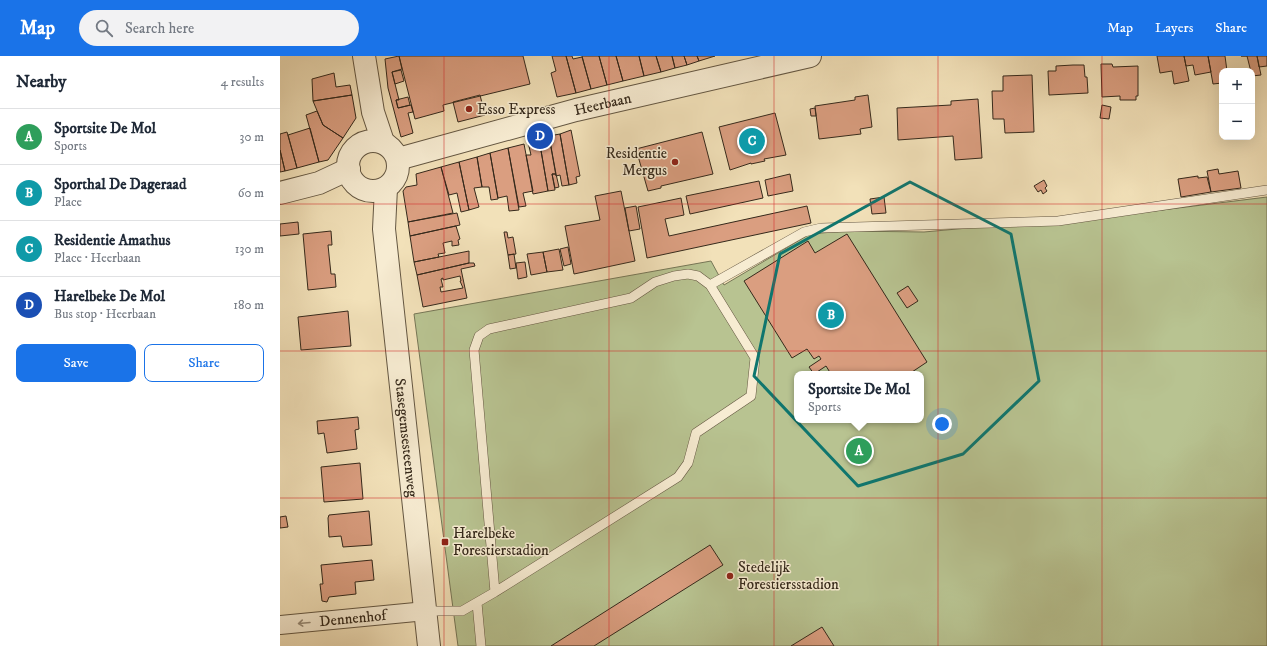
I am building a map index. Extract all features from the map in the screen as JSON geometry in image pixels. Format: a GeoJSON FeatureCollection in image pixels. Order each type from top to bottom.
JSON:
{"type":"FeatureCollection","features":[{"type":"Feature","properties":{"kind":"street"},"geometry":{"type":"LineString","coordinates":[[364,56],[373,112],[375,142]]}},
{"type":"Feature","properties":{"kind":"street","name":"Heerbaan"},"geometry":{"type":"LineString","coordinates":[[398,159],[576,110],[810,56]]}},
{"type":"Feature","properties":{"kind":"street"},"geometry":{"type":"LineString","coordinates":[[280,193],[319,183],[365,183],[394,180],[398,172],[398,159],[388,146],[375,142],[354,150],[350,158],[365,183]]}},
{"type":"Feature","properties":{"kind":"street","name":"Stasegemsesteenweg"},"geometry":{"type":"LineString","coordinates":[[365,183],[384,229],[429,646]]}},
{"type":"Feature","properties":{"kind":"street","name":"Dennenhof"},"geometry":{"type":"LineString","coordinates":[[280,625],[426,611]]}},
{"type":"Feature","properties":{"kind":"lane"},"geometry":{"type":"LineString","coordinates":[[710,285],[804,232],[821,228],[1058,221],[1267,190]]}},
{"type":"Feature","properties":{"kind":"lane"},"geometry":{"type":"LineString","coordinates":[[426,611],[462,611],[495,592],[678,477],[688,463],[696,433],[751,396],[754,358],[710,285],[698,276],[688,274],[674,276],[655,282],[631,298],[489,329],[479,336],[474,350],[495,592]]}},
{"type":"Feature","properties":{"kind":"lane"},"geometry":{"type":"LineString","coordinates":[[477,603],[481,646]]}},
{"type":"Feature","properties":{"kind":"highlighted area"},"geometry":{"type":"Polygon","coordinates":[[[910,182],[1011,234],[1039,381],[963,454],[858,486],[754,376],[780,254],[910,182]]]}},
{"type":"Feature","properties":{"kind":"green space"},"geometry":{"type":"Polygon","coordinates":[[[1267,197],[1267,646],[458,646],[414,314],[711,261],[724,285],[810,234],[845,231],[924,232],[1146,212],[1267,197]]]}},
{"type":"Feature","properties":{"kind":"building"},"geometry":{"type":"Polygon","coordinates":[[[399,56],[523,56],[530,84],[443,105],[444,111],[415,119],[399,56]]]}},
{"type":"Feature","properties":{"kind":"building"},"geometry":{"type":"Polygon","coordinates":[[[399,56],[402,69],[392,72],[399,100],[396,100],[398,108],[411,105],[413,112],[408,113],[413,133],[401,137],[388,88],[385,59],[399,56]]]}},
{"type":"Feature","properties":{"kind":"building"},"geometry":{"type":"Polygon","coordinates":[[[552,56],[566,56],[576,93],[557,97],[551,73],[556,71],[552,56]]]}},
{"type":"Feature","properties":{"kind":"building"},"geometry":{"type":"Polygon","coordinates":[[[566,56],[572,56],[573,59],[582,57],[591,89],[576,93],[566,56]]]}},
{"type":"Feature","properties":{"kind":"building"},"geometry":{"type":"Polygon","coordinates":[[[582,56],[599,56],[607,85],[591,89],[582,56]]]}},
{"type":"Feature","properties":{"kind":"building"},"geometry":{"type":"Polygon","coordinates":[[[599,56],[616,56],[623,81],[607,85],[599,56]]]}},
{"type":"Feature","properties":{"kind":"building"},"geometry":{"type":"Polygon","coordinates":[[[616,56],[639,56],[644,76],[623,81],[616,56]]]}},
{"type":"Feature","properties":{"kind":"building"},"geometry":{"type":"Polygon","coordinates":[[[639,56],[656,56],[661,72],[644,76],[639,56]]]}},
{"type":"Feature","properties":{"kind":"building"},"geometry":{"type":"Polygon","coordinates":[[[656,56],[672,56],[675,68],[661,72],[656,56]]]}},
{"type":"Feature","properties":{"kind":"building"},"geometry":{"type":"Polygon","coordinates":[[[672,56],[684,56],[687,65],[675,68],[672,56]]]}},
{"type":"Feature","properties":{"kind":"building"},"geometry":{"type":"Polygon","coordinates":[[[684,56],[697,56],[699,61],[687,65],[684,56]]]}},
{"type":"Feature","properties":{"kind":"building"},"geometry":{"type":"Polygon","coordinates":[[[697,56],[715,56],[699,61],[697,56]]]}},
{"type":"Feature","properties":{"kind":"building"},"geometry":{"type":"Polygon","coordinates":[[[1157,56],[1184,56],[1189,81],[1174,84],[1172,71],[1160,73],[1157,56]]]}},
{"type":"Feature","properties":{"kind":"building"},"geometry":{"type":"Polygon","coordinates":[[[1184,56],[1208,56],[1211,72],[1195,75],[1193,65],[1186,66],[1184,56]]]}},
{"type":"Feature","properties":{"kind":"building"},"geometry":{"type":"Polygon","coordinates":[[[1208,56],[1225,56],[1227,68],[1219,68],[1219,83],[1213,84],[1208,56]]]}},
{"type":"Feature","properties":{"kind":"building"},"geometry":{"type":"Polygon","coordinates":[[[1247,56],[1257,56],[1261,75],[1255,76],[1255,68],[1250,68],[1247,56]]]}},
{"type":"Feature","properties":{"kind":"building"},"geometry":{"type":"Polygon","coordinates":[[[1257,56],[1267,56],[1267,66],[1259,67],[1257,56]]]}},
{"type":"Feature","properties":{"kind":"building"},"geometry":{"type":"Polygon","coordinates":[[[1101,64],[1112,64],[1113,67],[1138,66],[1138,96],[1136,96],[1136,100],[1120,100],[1120,96],[1102,97],[1101,64]]]}},
{"type":"Feature","properties":{"kind":"building"},"geometry":{"type":"Polygon","coordinates":[[[1084,65],[1085,77],[1087,77],[1088,93],[1049,95],[1048,71],[1056,71],[1056,66],[1084,65]]]}},
{"type":"Feature","properties":{"kind":"building"},"geometry":{"type":"Polygon","coordinates":[[[401,70],[404,81],[395,84],[392,72],[401,70]]]}},
{"type":"Feature","properties":{"kind":"building"},"geometry":{"type":"Polygon","coordinates":[[[334,73],[336,87],[350,85],[352,95],[313,101],[312,79],[334,73]]]}},
{"type":"Feature","properties":{"kind":"building"},"geometry":{"type":"Polygon","coordinates":[[[1032,75],[1034,132],[1005,133],[1004,119],[993,119],[992,91],[1003,91],[1003,76],[1032,75]]]}},
{"type":"Feature","properties":{"kind":"building"},"geometry":{"type":"Polygon","coordinates":[[[352,95],[356,118],[343,138],[323,125],[313,101],[352,95]]]}},
{"type":"Feature","properties":{"kind":"building","name":"Esso Express"},"geometry":{"type":"Polygon","coordinates":[[[480,95],[485,115],[458,122],[453,102],[480,95]]]}},
{"type":"Feature","properties":{"kind":"building"},"geometry":{"type":"Polygon","coordinates":[[[868,95],[872,127],[860,129],[861,134],[819,139],[815,106],[855,100],[855,97],[868,95]]]}},
{"type":"Feature","properties":{"kind":"building"},"geometry":{"type":"Polygon","coordinates":[[[408,97],[410,105],[398,108],[396,100],[408,97]]]}},
{"type":"Feature","properties":{"kind":"building"},"geometry":{"type":"Polygon","coordinates":[[[978,99],[982,158],[955,160],[953,136],[898,140],[897,108],[951,105],[951,101],[978,99]]]}},
{"type":"Feature","properties":{"kind":"building"},"geometry":{"type":"Polygon","coordinates":[[[1102,105],[1111,107],[1109,119],[1100,118],[1102,105]]]}},
{"type":"Feature","properties":{"kind":"building"},"geometry":{"type":"Polygon","coordinates":[[[815,108],[816,116],[811,116],[810,109],[815,108]]]}},
{"type":"Feature","properties":{"kind":"building"},"geometry":{"type":"Polygon","coordinates":[[[317,111],[323,125],[343,138],[328,160],[319,162],[306,115],[317,111]]]}},
{"type":"Feature","properties":{"kind":"building"},"geometry":{"type":"Polygon","coordinates":[[[775,113],[786,155],[764,159],[765,161],[751,163],[730,170],[719,127],[775,113]]]}},
{"type":"Feature","properties":{"kind":"building"},"geometry":{"type":"Polygon","coordinates":[[[310,128],[319,162],[297,168],[288,135],[310,128]]]}},
{"type":"Feature","properties":{"kind":"building"},"geometry":{"type":"Polygon","coordinates":[[[571,130],[580,176],[576,177],[577,183],[569,185],[560,134],[571,130]]]}},
{"type":"Feature","properties":{"kind":"building"},"geometry":{"type":"Polygon","coordinates":[[[287,132],[297,168],[285,171],[280,150],[280,134],[287,132]]]}},
{"type":"Feature","properties":{"kind":"building","name":"Residentie Mergus"},"geometry":{"type":"Polygon","coordinates":[[[702,132],[713,174],[661,186],[661,188],[648,191],[636,149],[702,132]]]}},
{"type":"Feature","properties":{"kind":"building"},"geometry":{"type":"Polygon","coordinates":[[[560,134],[569,185],[562,186],[560,175],[556,176],[549,136],[560,134]]]}},
{"type":"Feature","properties":{"kind":"building"},"geometry":{"type":"Polygon","coordinates":[[[549,136],[556,174],[552,174],[555,190],[548,191],[539,139],[549,136]]]}},
{"type":"Feature","properties":{"kind":"building"},"geometry":{"type":"Polygon","coordinates":[[[539,139],[548,191],[533,194],[526,155],[531,155],[528,142],[539,139]]]}},
{"type":"Feature","properties":{"kind":"building"},"geometry":{"type":"Polygon","coordinates":[[[524,144],[533,191],[523,193],[526,206],[519,207],[508,148],[524,144]]]}},
{"type":"Feature","properties":{"kind":"building"},"geometry":{"type":"Polygon","coordinates":[[[508,148],[519,210],[509,211],[507,196],[498,198],[490,153],[508,148]]]}},
{"type":"Feature","properties":{"kind":"building"},"geometry":{"type":"Polygon","coordinates":[[[280,150],[285,171],[280,172],[280,150]]]}},
{"type":"Feature","properties":{"kind":"building"},"geometry":{"type":"Polygon","coordinates":[[[490,153],[498,199],[491,200],[489,187],[482,187],[477,157],[490,153]]]}},
{"type":"Feature","properties":{"kind":"building"},"geometry":{"type":"Polygon","coordinates":[[[477,157],[482,187],[474,188],[479,207],[469,210],[459,162],[477,157]]]}},
{"type":"Feature","properties":{"kind":"building"},"geometry":{"type":"Polygon","coordinates":[[[459,162],[469,210],[461,212],[457,193],[449,195],[441,167],[459,162]]]}},
{"type":"Feature","properties":{"kind":"building"},"geometry":{"type":"Polygon","coordinates":[[[441,167],[453,213],[408,222],[403,191],[406,187],[417,185],[416,174],[441,167]]]}},
{"type":"Feature","properties":{"kind":"building"},"geometry":{"type":"Polygon","coordinates":[[[1218,169],[1219,174],[1238,171],[1241,188],[1211,192],[1207,171],[1218,169]]]}},
{"type":"Feature","properties":{"kind":"building"},"geometry":{"type":"Polygon","coordinates":[[[552,174],[556,174],[559,187],[555,188],[552,174]]]}},
{"type":"Feature","properties":{"kind":"building"},"geometry":{"type":"Polygon","coordinates":[[[790,174],[793,191],[768,196],[765,180],[790,174]]]}},
{"type":"Feature","properties":{"kind":"building"},"geometry":{"type":"Polygon","coordinates":[[[1198,176],[1198,178],[1207,177],[1211,192],[1181,197],[1178,179],[1198,176]]]}},
{"type":"Feature","properties":{"kind":"building"},"geometry":{"type":"Polygon","coordinates":[[[1044,180],[1047,186],[1045,188],[1047,191],[1043,194],[1041,190],[1038,192],[1034,186],[1044,180]]]}},
{"type":"Feature","properties":{"kind":"building"},"geometry":{"type":"Polygon","coordinates":[[[759,181],[763,198],[690,214],[686,196],[759,181]]]}},
{"type":"Feature","properties":{"kind":"building"},"geometry":{"type":"Polygon","coordinates":[[[621,191],[635,261],[574,274],[565,226],[600,220],[595,196],[621,191]]]}},
{"type":"Feature","properties":{"kind":"building"},"geometry":{"type":"Polygon","coordinates":[[[884,197],[886,213],[872,214],[870,199],[884,197]]]}},
{"type":"Feature","properties":{"kind":"building"},"geometry":{"type":"Polygon","coordinates":[[[681,198],[684,215],[665,219],[669,236],[807,206],[811,223],[647,258],[638,207],[681,198]]]}},
{"type":"Feature","properties":{"kind":"building"},"geometry":{"type":"Polygon","coordinates":[[[636,206],[640,229],[629,231],[625,208],[636,206]]]}},
{"type":"Feature","properties":{"kind":"building"},"geometry":{"type":"Polygon","coordinates":[[[457,213],[460,225],[410,236],[408,222],[457,213]]]}},
{"type":"Feature","properties":{"kind":"building"},"geometry":{"type":"Polygon","coordinates":[[[298,222],[299,234],[280,236],[280,224],[298,222]]]}},
{"type":"Feature","properties":{"kind":"building"},"geometry":{"type":"Polygon","coordinates":[[[456,226],[460,239],[458,240],[459,245],[452,246],[452,241],[443,243],[445,253],[438,254],[439,257],[414,262],[410,236],[456,226]]]}},
{"type":"Feature","properties":{"kind":"building"},"geometry":{"type":"Polygon","coordinates":[[[331,231],[332,245],[328,245],[331,274],[335,274],[336,287],[308,290],[303,234],[331,231]]]}},
{"type":"Feature","properties":{"kind":"building"},"geometry":{"type":"Polygon","coordinates":[[[504,232],[507,232],[508,238],[513,237],[516,254],[508,255],[504,232]]]}},
{"type":"Feature","properties":{"kind":"building"},"geometry":{"type":"Polygon","coordinates":[[[847,234],[927,362],[914,371],[829,371],[826,366],[818,371],[812,371],[809,367],[821,359],[819,356],[814,359],[807,349],[792,358],[744,281],[808,241],[815,253],[847,234]]]}},
{"type":"Feature","properties":{"kind":"building"},"geometry":{"type":"Polygon","coordinates":[[[568,247],[571,264],[564,266],[560,249],[568,247]]]}},
{"type":"Feature","properties":{"kind":"building"},"geometry":{"type":"Polygon","coordinates":[[[559,249],[563,270],[547,272],[543,252],[559,249]]]}},
{"type":"Feature","properties":{"kind":"building"},"geometry":{"type":"Polygon","coordinates":[[[469,251],[469,263],[417,275],[414,262],[469,251]]]}},
{"type":"Feature","properties":{"kind":"building"},"geometry":{"type":"Polygon","coordinates":[[[543,252],[547,272],[531,275],[527,254],[543,252]]]}},
{"type":"Feature","properties":{"kind":"building"},"geometry":{"type":"Polygon","coordinates":[[[514,254],[516,268],[510,269],[508,255],[514,254]]]}},
{"type":"Feature","properties":{"kind":"building"},"geometry":{"type":"Polygon","coordinates":[[[525,262],[527,277],[518,279],[516,263],[525,262]]]}},
{"type":"Feature","properties":{"kind":"building"},"geometry":{"type":"Polygon","coordinates":[[[469,263],[474,263],[475,266],[461,269],[467,298],[423,307],[417,275],[469,263]],[[460,276],[443,280],[443,278],[441,279],[443,287],[440,287],[441,292],[463,288],[460,276]]]}},
{"type":"Feature","properties":{"kind":"building"},"geometry":{"type":"Polygon","coordinates":[[[908,286],[918,301],[907,308],[897,293],[908,286]]]}},
{"type":"Feature","properties":{"kind":"building"},"geometry":{"type":"Polygon","coordinates":[[[348,311],[351,346],[301,350],[298,317],[348,311]]]}},
{"type":"Feature","properties":{"kind":"building"},"geometry":{"type":"Polygon","coordinates":[[[358,417],[359,429],[355,430],[357,449],[327,453],[324,433],[318,434],[317,421],[358,417]]]}},
{"type":"Feature","properties":{"kind":"building"},"geometry":{"type":"Polygon","coordinates":[[[360,463],[363,499],[324,502],[321,467],[360,463]]]}},
{"type":"Feature","properties":{"kind":"building"},"geometry":{"type":"Polygon","coordinates":[[[369,511],[372,545],[343,547],[341,536],[329,537],[329,515],[369,511]]]}},
{"type":"Feature","properties":{"kind":"building"},"geometry":{"type":"Polygon","coordinates":[[[286,516],[288,527],[280,528],[280,517],[286,516]]]}},
{"type":"Feature","properties":{"kind":"building"},"geometry":{"type":"Polygon","coordinates":[[[710,545],[723,565],[594,646],[551,646],[710,545]]]}},
{"type":"Feature","properties":{"kind":"building"},"geometry":{"type":"Polygon","coordinates":[[[372,560],[374,580],[355,582],[356,594],[329,597],[327,602],[322,601],[320,584],[323,584],[321,565],[372,560]]]}},
{"type":"Feature","properties":{"kind":"building"},"geometry":{"type":"Polygon","coordinates":[[[822,627],[834,646],[791,646],[822,627]]]}},
{"type":"Feature","properties":{"kind":"place","name":"Esso Express"},"geometry":{"type":"Point","coordinates":[469,109]}},
{"type":"Feature","properties":{"kind":"place","name":"Harelbeke De Mol"},"geometry":{"type":"Point","coordinates":[540,136]}},
{"type":"Feature","properties":{"kind":"place","name":"Residentie Amathus"},"geometry":{"type":"Point","coordinates":[752,141]}},
{"type":"Feature","properties":{"kind":"place","name":"Residentie Mergus"},"geometry":{"type":"Point","coordinates":[675,162]}},
{"type":"Feature","properties":{"kind":"place","name":"Sporthal De Dageraad"},"geometry":{"type":"Point","coordinates":[831,315]}},
{"type":"Feature","properties":{"kind":"place","name":"Sportsite De Mol"},"geometry":{"type":"Point","coordinates":[859,451]}},
{"type":"Feature","properties":{"kind":"place","name":"Harelbeke Forestierstadion"},"geometry":{"type":"Point","coordinates":[445,542]}},
{"type":"Feature","properties":{"kind":"place","name":"Stedelijk Forestiersstadion"},"geometry":{"type":"Point","coordinates":[730,576]}}]}
